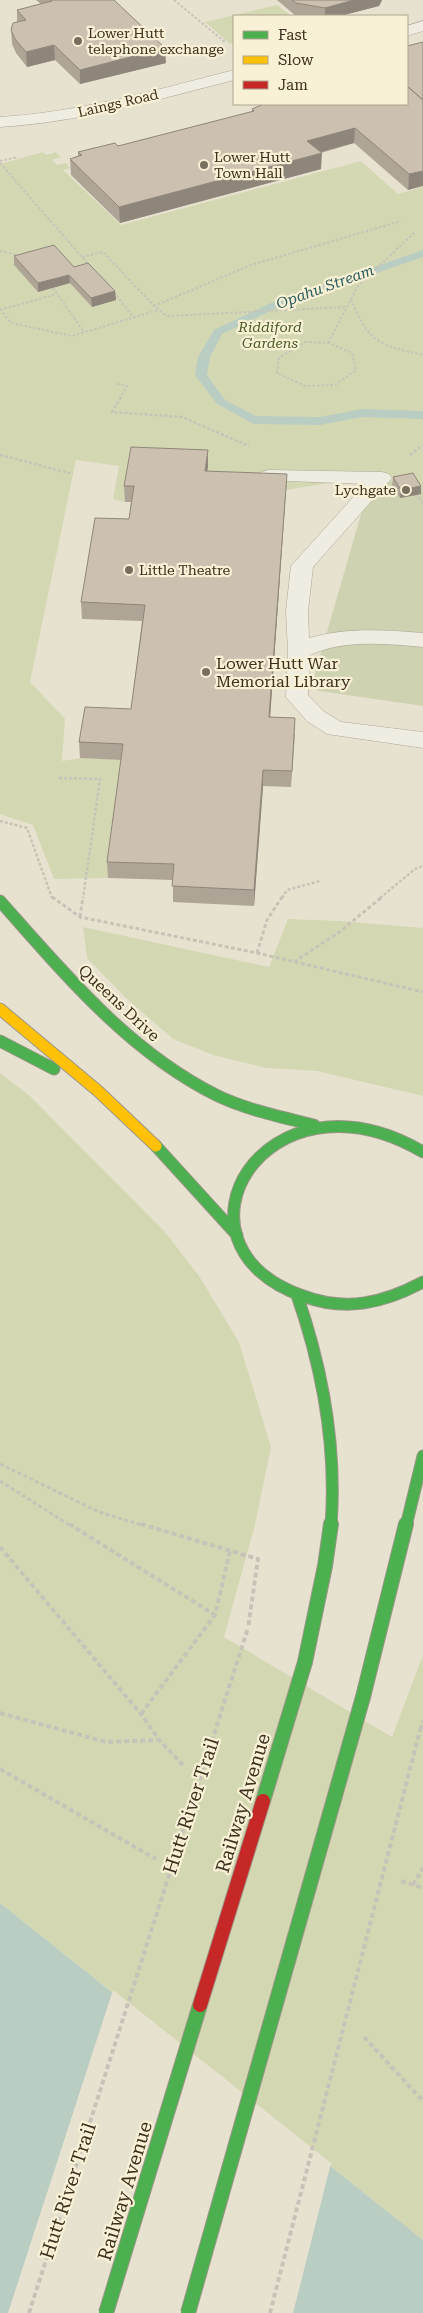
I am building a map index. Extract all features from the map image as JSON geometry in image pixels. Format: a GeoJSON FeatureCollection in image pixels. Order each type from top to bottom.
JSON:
{"type":"FeatureCollection","features":[{"type":"Feature","properties":{"kind":"main road","name":"Queens Drive"},"geometry":{"type":"LineString","coordinates":[[0,901],[97,1008],[153,1056],[196,1086],[239,1106],[284,1120],[323,1126]]}},
{"type":"Feature","properties":{"kind":"main road"},"geometry":{"type":"LineString","coordinates":[[0,1009],[98,1091],[148,1137],[237,1236],[255,1266],[273,1282],[297,1295],[322,1303],[350,1305],[377,1302],[402,1294],[423,1282]]}},
{"type":"Feature","properties":{"kind":"main road"},"geometry":{"type":"LineString","coordinates":[[0,1041],[98,1091]]}},
{"type":"Feature","properties":{"kind":"main road"},"geometry":{"type":"LineString","coordinates":[[237,1236],[233,1212],[236,1189],[247,1168],[263,1150],[284,1137],[310,1128],[323,1126],[365,1126],[406,1140],[423,1152]]}},
{"type":"Feature","properties":{"kind":"main road"},"geometry":{"type":"LineString","coordinates":[[384,1131],[403,1131]]}},
{"type":"Feature","properties":{"kind":"main road","name":"Railway Avenue"},"geometry":{"type":"LineString","coordinates":[[106,2313],[305,1662],[330,1538],[333,1468],[324,1392],[310,1327],[297,1295]]}},
{"type":"Feature","properties":{"kind":"main road"},"geometry":{"type":"LineString","coordinates":[[188,2313],[363,1697],[423,1456]]}},
{"type":"Feature","properties":{"kind":"street"},"geometry":{"type":"LineString","coordinates":[[408,31],[423,26]]}},
{"type":"Feature","properties":{"kind":"street","name":"Laings Road"},"geometry":{"type":"LineString","coordinates":[[0,122],[46,119],[98,109],[233,75]]}},
{"type":"Feature","properties":{"kind":"street"},"geometry":{"type":"LineString","coordinates":[[268,476],[382,478],[302,566],[297,611],[300,651],[297,697],[314,716],[335,728],[423,740]]}},
{"type":"Feature","properties":{"kind":"street"},"geometry":{"type":"LineString","coordinates":[[300,651],[316,642],[330,638],[373,636],[423,640]]}},
{"type":"Feature","properties":{"kind":"path"},"geometry":{"type":"LineString","coordinates":[[174,0],[232,47]]}},
{"type":"Feature","properties":{"kind":"path"},"geometry":{"type":"LineString","coordinates":[[0,163],[93,270]]}},
{"type":"Feature","properties":{"kind":"path"},"geometry":{"type":"LineString","coordinates":[[154,306],[251,265],[402,221]]}},
{"type":"Feature","properties":{"kind":"path"},"geometry":{"type":"LineString","coordinates":[[328,343],[358,286],[416,231]]}},
{"type":"Feature","properties":{"kind":"path"},"geometry":{"type":"LineString","coordinates":[[0,251],[26,256]]}},
{"type":"Feature","properties":{"kind":"path"},"geometry":{"type":"LineString","coordinates":[[82,257],[103,252],[154,306],[167,316],[347,307]]}},
{"type":"Feature","properties":{"kind":"path"},"geometry":{"type":"LineString","coordinates":[[52,288],[84,332]]}},
{"type":"Feature","properties":{"kind":"path"},"geometry":{"type":"LineString","coordinates":[[111,288],[133,317]]}},
{"type":"Feature","properties":{"kind":"path"},"geometry":{"type":"LineString","coordinates":[[56,294],[0,309],[11,323],[72,336],[158,310]]}},
{"type":"Feature","properties":{"kind":"path"},"geometry":{"type":"LineString","coordinates":[[351,299],[358,319],[368,335],[383,346],[423,355]]}},
{"type":"Feature","properties":{"kind":"path"},"geometry":{"type":"LineString","coordinates":[[305,342],[328,343],[352,353],[356,370],[335,385],[305,386],[277,372],[279,358],[305,342]]}},
{"type":"Feature","properties":{"kind":"path"},"geometry":{"type":"LineString","coordinates":[[117,384],[127,386],[112,412],[182,417],[253,448]]}},
{"type":"Feature","properties":{"kind":"path"},"geometry":{"type":"LineString","coordinates":[[0,455],[72,474]]}},
{"type":"Feature","properties":{"kind":"path"},"geometry":{"type":"LineString","coordinates":[[59,778],[100,779],[80,917]]}},
{"type":"Feature","properties":{"kind":"path"},"geometry":{"type":"LineString","coordinates":[[0,821],[27,828],[52,898],[80,917],[257,952],[423,992]]}},
{"type":"Feature","properties":{"kind":"path"},"geometry":{"type":"LineString","coordinates":[[293,962],[338,933],[415,869],[423,866]]}},
{"type":"Feature","properties":{"kind":"path"},"geometry":{"type":"LineString","coordinates":[[257,952],[267,920],[287,890],[320,881]]}},
{"type":"Feature","properties":{"kind":"path","name":"Hutt River Trail"},"geometry":{"type":"LineString","coordinates":[[0,1464],[99,1512],[258,1559],[248,1628],[29,2313]]}},
{"type":"Feature","properties":{"kind":"path"},"geometry":{"type":"LineString","coordinates":[[0,1481],[215,1616]]}},
{"type":"Feature","properties":{"kind":"path","name":"Hutt River Trail"},"geometry":{"type":"LineString","coordinates":[[0,1547],[141,1714],[159,1740],[183,1765]]}},
{"type":"Feature","properties":{"kind":"path"},"geometry":{"type":"LineString","coordinates":[[141,1714],[215,1616],[230,1551]]}},
{"type":"Feature","properties":{"kind":"path"},"geometry":{"type":"LineString","coordinates":[[0,1712],[106,1742],[159,1740]]}},
{"type":"Feature","properties":{"kind":"path"},"geometry":{"type":"LineString","coordinates":[[270,2313],[423,1721]]}},
{"type":"Feature","properties":{"kind":"path","name":"Hutt River Trail"},"geometry":{"type":"LineString","coordinates":[[0,1769],[156,1859]]}},
{"type":"Feature","properties":{"kind":"path"},"geometry":{"type":"LineString","coordinates":[[413,1885],[423,1868]]}},
{"type":"Feature","properties":{"kind":"path"},"geometry":{"type":"LineString","coordinates":[[401,1881],[423,1888]]}},
{"type":"Feature","properties":{"kind":"path"},"geometry":{"type":"LineString","coordinates":[[364,2037],[423,2101]]}},
{"type":"Feature","properties":{"kind":"green space"},"geometry":{"type":"Polygon","coordinates":[[[277,5],[290,15],[235,15],[277,5]]]}},
{"type":"Feature","properties":{"kind":"green space"},"geometry":{"type":"Polygon","coordinates":[[[233,15],[233,43],[230,44],[205,22],[233,15]]]}},
{"type":"Feature","properties":{"kind":"green space","name":"Riddiford Gardens"},"geometry":{"type":"Polygon","coordinates":[[[43,152],[46,155],[56,152],[61,157],[52,160],[57,165],[66,163],[70,168],[63,170],[121,225],[361,161],[398,194],[423,187],[423,490],[372,476],[286,490],[205,487],[131,463],[125,502],[113,499],[119,466],[76,460],[30,682],[65,719],[62,761],[80,758],[124,760],[108,878],[54,879],[33,825],[0,814],[0,164],[43,152]]]}},
{"type":"Feature","properties":{"kind":"green space"},"geometry":{"type":"Polygon","coordinates":[[[372,476],[423,490],[423,706],[319,691],[312,684],[372,476]]]}},
{"type":"Feature","properties":{"kind":"green space"},"geometry":{"type":"Polygon","coordinates":[[[288,919],[341,921],[423,928],[423,1096],[317,1071],[266,1068],[213,1055],[173,1039],[126,998],[87,958],[83,927],[269,967],[288,919]]]}},
{"type":"Feature","properties":{"kind":"green space"},"geometry":{"type":"Polygon","coordinates":[[[0,1073],[30,1096],[165,1232],[199,1276],[239,1342],[271,1447],[255,1525],[224,1637],[392,1737],[423,1655],[423,2240],[0,1903],[0,1073]]]}},
{"type":"Feature","properties":{"kind":"shaded area"},"geometry":{"type":"Polygon","coordinates":[[[0,1903],[423,2240],[423,2313],[0,2313],[0,1903]]]}},
{"type":"Feature","properties":{"kind":"pier"},"geometry":{"type":"Polygon","coordinates":[[[113,1990],[331,2163],[293,2313],[8,2313],[113,1990]]]}},
{"type":"Feature","properties":{"kind":"building","name":"Lower Hutt telephone exchange"},"geometry":{"type":"Polygon","coordinates":[[[51,0],[114,0],[165,48],[80,70],[54,45],[26,52],[15,39],[11,30],[13,23],[26,20],[17,10],[51,0]]]}},
{"type":"Feature","properties":{"kind":"building"},"geometry":{"type":"Polygon","coordinates":[[[292,0],[354,0],[325,8],[296,3],[292,0]]]}},
{"type":"Feature","properties":{"kind":"building"},"geometry":{"type":"Polygon","coordinates":[[[423,42],[423,100],[408,87],[408,46],[423,42]]]}},
{"type":"Feature","properties":{"kind":"building","name":"Lower Hutt Town Hall"},"geometry":{"type":"Polygon","coordinates":[[[408,87],[423,100],[423,171],[409,174],[355,128],[307,141],[322,153],[119,207],[70,159],[82,155],[78,152],[115,143],[118,146],[254,111],[252,109],[262,105],[408,105],[408,87]]]}},
{"type":"Feature","properties":{"kind":"building"},"geometry":{"type":"Polygon","coordinates":[[[54,245],[74,267],[88,263],[115,291],[91,298],[69,275],[38,283],[14,256],[54,245]]]}},
{"type":"Feature","properties":{"kind":"building","name":"Lower Hutt War Memorial Library"},"geometry":{"type":"Polygon","coordinates":[[[131,447],[208,450],[205,471],[287,474],[269,717],[295,718],[292,771],[263,770],[254,890],[172,886],[174,864],[107,862],[123,744],[79,742],[85,707],[131,709],[145,605],[81,602],[95,518],[129,519],[134,486],[124,486],[131,447]]]}},
{"type":"Feature","properties":{"kind":"building"},"geometry":{"type":"Polygon","coordinates":[[[413,473],[421,486],[401,490],[393,477],[413,473]]]}},
{"type":"Feature","properties":{"kind":"waterway","name":"Opahu Stream"},"geometry":{"type":"LineString","coordinates":[[423,253],[275,305],[218,332],[204,357],[201,375],[221,402],[254,420],[320,421],[362,413],[423,415]]}},
{"type":"Feature","properties":{"kind":"traffic: fast"},"geometry":{"type":"LineString","coordinates":[[0,901],[73,983],[126,1034],[154,1057],[216,1095],[264,1113],[314,1125]]}},
{"type":"Feature","properties":{"kind":"traffic: fast"},"geometry":{"type":"LineString","coordinates":[[0,1041],[54,1069]]}},
{"type":"Feature","properties":{"kind":"traffic: fast"},"geometry":{"type":"LineString","coordinates":[[423,1152],[393,1136],[377,1130],[360,1127],[318,1128],[298,1133],[279,1141],[262,1153],[248,1167],[239,1185],[234,1207],[236,1230],[244,1250],[257,1268],[274,1282],[294,1293],[315,1301],[337,1305],[359,1305],[392,1297],[423,1282]]}},
{"type":"Feature","properties":{"kind":"traffic: fast"},"geometry":{"type":"LineString","coordinates":[[156,1146],[237,1235]]}},
{"type":"Feature","properties":{"kind":"traffic: fast"},"geometry":{"type":"LineString","coordinates":[[297,1295],[314,1347],[320,1373],[329,1426],[333,1481],[328,1547],[305,1662]]}},
{"type":"Feature","properties":{"kind":"traffic: fast"},"geometry":{"type":"LineString","coordinates":[[363,1697],[423,1456]]}},
{"type":"Feature","properties":{"kind":"traffic: fast"},"geometry":{"type":"LineString","coordinates":[[263,1801],[305,1662]]}},
{"type":"Feature","properties":{"kind":"traffic: fast"},"geometry":{"type":"LineString","coordinates":[[188,2313],[363,1697]]}},
{"type":"Feature","properties":{"kind":"traffic: fast"},"geometry":{"type":"LineString","coordinates":[[106,2313],[200,2005]]}},
{"type":"Feature","properties":{"kind":"traffic: slow"},"geometry":{"type":"LineString","coordinates":[[0,1009],[98,1091],[156,1146]]}},
{"type":"Feature","properties":{"kind":"traffic: jam"},"geometry":{"type":"LineString","coordinates":[[200,2005],[263,1801]]}},
{"type":"Feature","properties":{"kind":"place","name":"Lower Hutt telephone exchange"},"geometry":{"type":"Point","coordinates":[78,41]}},
{"type":"Feature","properties":{"kind":"place","name":"Lower Hutt Town Hall"},"geometry":{"type":"Point","coordinates":[204,165]}},
{"type":"Feature","properties":{"kind":"place","name":"Lychgate"},"geometry":{"type":"Point","coordinates":[406,490]}},
{"type":"Feature","properties":{"kind":"place","name":"Little Theatre"},"geometry":{"type":"Point","coordinates":[129,570]}},
{"type":"Feature","properties":{"kind":"place","name":"Lower Hutt War Memorial Library"},"geometry":{"type":"Point","coordinates":[206,672]}}]}
